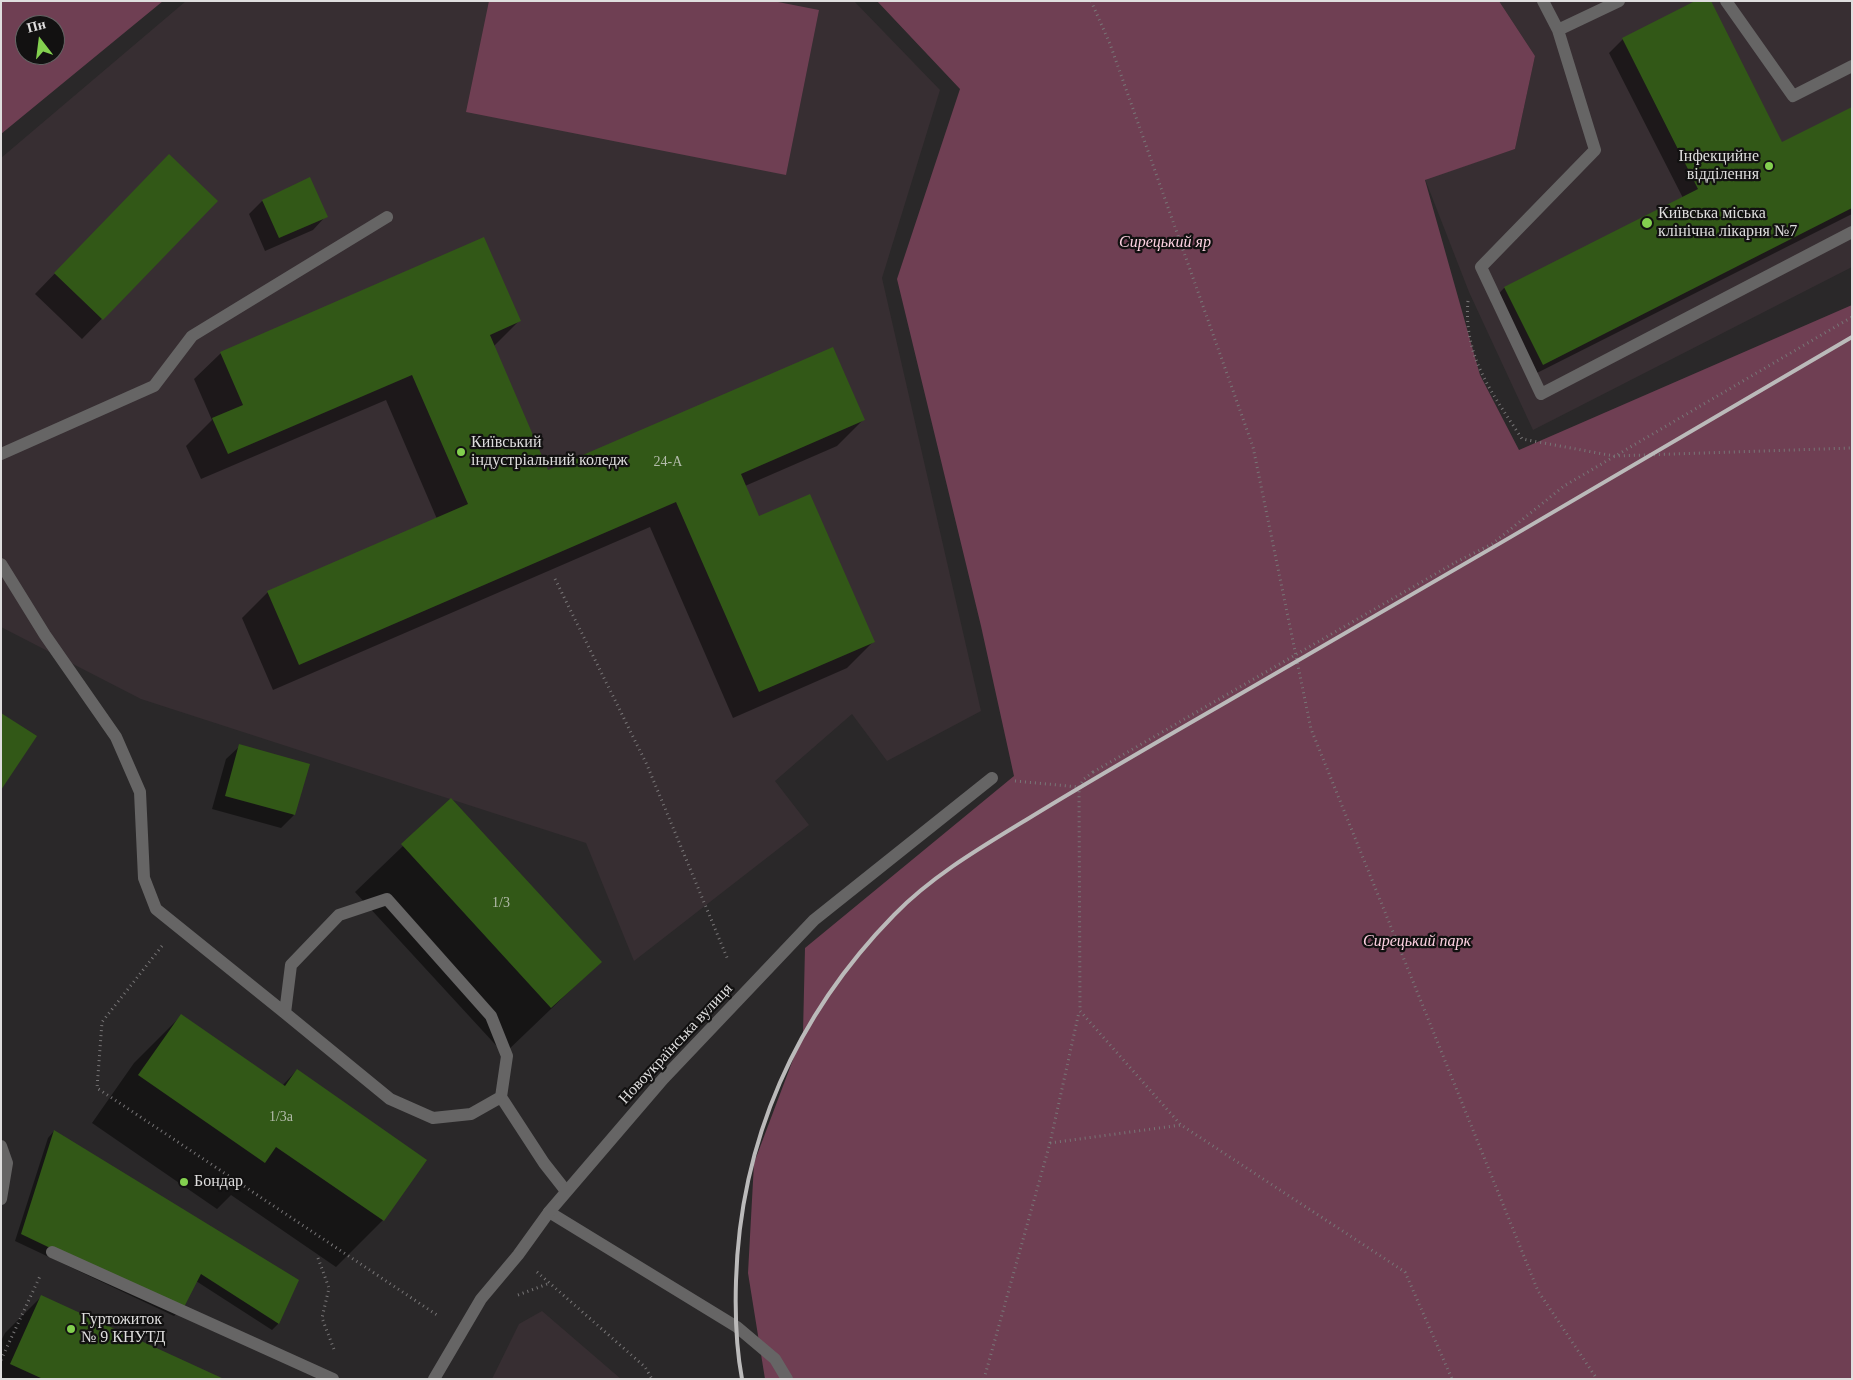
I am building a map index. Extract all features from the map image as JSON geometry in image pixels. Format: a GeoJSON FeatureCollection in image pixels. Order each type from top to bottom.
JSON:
{"type":"FeatureCollection","features":[{"type":"Feature","properties":{"kind":"street"},"geometry":{"type":"LineString","coordinates":[[1543,1],[1558,30],[1595,150],[1481,267],[1541,394],[1852,232]]}},
{"type":"Feature","properties":{"kind":"street"},"geometry":{"type":"LineString","coordinates":[[1558,30],[1619,1]]}},
{"type":"Feature","properties":{"kind":"street"},"geometry":{"type":"LineString","coordinates":[[1726,1],[1793,96],[1852,66]]}},
{"type":"Feature","properties":{"kind":"street"},"geometry":{"type":"LineString","coordinates":[[1,454],[154,386],[192,336],[388,217]]}},
{"type":"Feature","properties":{"kind":"street"},"geometry":{"type":"LineString","coordinates":[[1,564],[45,635],[116,737],[140,792],[144,878],[156,909],[390,1099],[432,1118],[471,1114],[501,1097]]}},
{"type":"Feature","properties":{"kind":"street","name":"Новоукраїнська вулиця"},"geometry":{"type":"LineString","coordinates":[[434,1379],[481,1299],[518,1255],[566,1191],[663,1079],[814,920],[992,778]]}},
{"type":"Feature","properties":{"kind":"street"},"geometry":{"type":"LineString","coordinates":[[285,1013],[291,965],[340,915],[387,899],[491,1016],[507,1056],[501,1097],[544,1163],[566,1191]]}},
{"type":"Feature","properties":{"kind":"street"},"geometry":{"type":"LineString","coordinates":[[1,1146],[7,1163],[1,1199]]}},
{"type":"Feature","properties":{"kind":"street"},"geometry":{"type":"LineString","coordinates":[[549,1212],[737,1327],[775,1359],[787,1379]]}},
{"type":"Feature","properties":{"kind":"street"},"geometry":{"type":"LineString","coordinates":[[52,1252],[333,1379]]}},
{"type":"Feature","properties":{"kind":"path"},"geometry":{"type":"LineString","coordinates":[[1091,1],[1110,44],[1253,446],[1311,729],[1538,1292],[1598,1379]]}},
{"type":"Feature","properties":{"kind":"path"},"geometry":{"type":"LineString","coordinates":[[984,1379],[1050,1143],[1080,1011],[1079,787],[1084,779],[1093,772],[1456,562],[1492,544],[1564,486],[1852,317]]}},
{"type":"Feature","properties":{"kind":"path"},"geometry":{"type":"LineString","coordinates":[[1614,456],[1852,448]]}},
{"type":"Feature","properties":{"kind":"path"},"geometry":{"type":"LineString","coordinates":[[555,578],[647,765],[728,960]]}},
{"type":"Feature","properties":{"kind":"path"},"geometry":{"type":"LineString","coordinates":[[992,778],[1079,787]]}},
{"type":"Feature","properties":{"kind":"path"},"geometry":{"type":"LineString","coordinates":[[178,926],[102,1022],[97,1088],[437,1315]]}},
{"type":"Feature","properties":{"kind":"path"},"geometry":{"type":"LineString","coordinates":[[1080,1011],[1181,1125],[1405,1272],[1452,1379]]}},
{"type":"Feature","properties":{"kind":"path"},"geometry":{"type":"LineString","coordinates":[[1050,1143],[1181,1125]]}},
{"type":"Feature","properties":{"kind":"path"},"geometry":{"type":"LineString","coordinates":[[1,1360],[52,1252]]}},
{"type":"Feature","properties":{"kind":"path"},"geometry":{"type":"LineString","coordinates":[[518,1255],[645,1367],[652,1379]]}},
{"type":"Feature","properties":{"kind":"path"},"geometry":{"type":"LineString","coordinates":[[318,1258],[329,1288],[322,1318],[338,1362]]}},
{"type":"Feature","properties":{"kind":"shaded area","name":"Київський індустріальний коледж"},"geometry":{"type":"Polygon","coordinates":[[[186,1],[854,1],[940,90],[882,278],[981,711],[887,761],[852,714],[775,781],[809,825],[634,961],[586,843],[141,699],[1,627],[1,158],[186,1]]]}},
{"type":"Feature","properties":{"kind":"shaded area","name":"Київська міська клінічна лікарня №7"},"geometry":{"type":"Polygon","coordinates":[[[1499,1],[1852,1],[1852,267],[1533,430],[1469,292],[1425,179],[1515,149],[1535,56],[1499,1]]]}},
{"type":"Feature","properties":{"kind":"shaded area"},"geometry":{"type":"Polygon","coordinates":[[[542,1311],[621,1379],[492,1379],[519,1324],[542,1311]]]}},
{"type":"Feature","properties":{"kind":"green space"},"geometry":{"type":"Polygon","coordinates":[[[1,1],[163,1],[1,134],[1,1]]]}},
{"type":"Feature","properties":{"kind":"green space"},"geometry":{"type":"Polygon","coordinates":[[[489,1],[773,1],[819,10],[786,175],[466,112],[489,1]]]}},
{"type":"Feature","properties":{"kind":"green space","name":"Сирецький парк"},"geometry":{"type":"Polygon","coordinates":[[[877,1],[1499,1],[1535,56],[1515,149],[1425,180],[1480,375],[1519,450],[1852,305],[1852,1379],[765,1379],[748,1273],[754,1163],[803,1033],[805,948],[1014,776],[981,626],[897,279],[960,89],[877,1]]]}},
{"type":"Feature","properties":{"kind":"building","name":"Інфекцийне відділення"},"geometry":{"type":"Polygon","coordinates":[[[1695,1],[1711,1],[1782,142],[1852,107],[1852,208],[1543,365],[1504,287],[1698,189],[1622,38],[1695,1]]]}},
{"type":"Feature","properties":{"kind":"building"},"geometry":{"type":"Polygon","coordinates":[[[169,154],[218,201],[103,320],[54,273],[169,154]]]}},
{"type":"Feature","properties":{"kind":"building"},"geometry":{"type":"Polygon","coordinates":[[[310,177],[328,217],[279,238],[262,200],[310,177]]]}},
{"type":"Feature","properties":{"kind":"building"},"geometry":{"type":"Polygon","coordinates":[[[484,237],[521,321],[490,335],[548,470],[833,347],[865,420],[741,474],[759,516],[810,494],[875,642],[759,692],[676,502],[299,665],[267,591],[468,504],[412,375],[228,454],[212,418],[243,405],[220,352],[484,237]]]}},
{"type":"Feature","properties":{"kind":"building"},"geometry":{"type":"Polygon","coordinates":[[[1,713],[37,736],[1,790],[1,713]]]}},
{"type":"Feature","properties":{"kind":"building"},"geometry":{"type":"Polygon","coordinates":[[[239,744],[310,764],[295,815],[225,796],[239,744]]]}},
{"type":"Feature","properties":{"kind":"building"},"geometry":{"type":"Polygon","coordinates":[[[451,798],[602,962],[551,1008],[401,844],[451,798]]]}},
{"type":"Feature","properties":{"kind":"building"},"geometry":{"type":"Polygon","coordinates":[[[181,1014],[285,1086],[297,1069],[427,1160],[384,1221],[276,1147],[265,1163],[138,1075],[181,1014]]]}},
{"type":"Feature","properties":{"kind":"building"},"geometry":{"type":"Polygon","coordinates":[[[54,1130],[299,1280],[279,1324],[201,1274],[182,1311],[21,1234],[54,1130]]]}},
{"type":"Feature","properties":{"kind":"building","name":"Гуртожиток № 9 КНУТД"},"geometry":{"type":"Polygon","coordinates":[[[41,1295],[224,1379],[43,1379],[10,1364],[41,1295]]]}},
{"type":"Feature","properties":{"kind":"railway"},"geometry":{"type":"LineString","coordinates":[[742,1379],[737,1342],[736,1305],[740,1229],[749,1179],[762,1130],[780,1083],[802,1038],[829,995],[859,954],[894,915],[924,888],[957,863],[1075,790],[1852,337]]}},
{"type":"Feature","properties":{"kind":"place","name":"Інфекцийне відділення"},"geometry":{"type":"Point","coordinates":[1769,166]}},
{"type":"Feature","properties":{"kind":"place","name":"Київська міська клінічна лікарня №7"},"geometry":{"type":"Point","coordinates":[1647,223]}},
{"type":"Feature","properties":{"kind":"place","name":"Київський індустріальний коледж"},"geometry":{"type":"Point","coordinates":[461,452]}},
{"type":"Feature","properties":{"kind":"place","name":"Бондар"},"geometry":{"type":"Point","coordinates":[184,1182]}},
{"type":"Feature","properties":{"kind":"place","name":"Гуртожиток № 9 КНУТД"},"geometry":{"type":"Point","coordinates":[71,1329]}},
{"type":"Feature","properties":{"kind":"park label","name":"Сирецький яр"},"geometry":{"type":"Point","coordinates":[1165,243]}}]}
